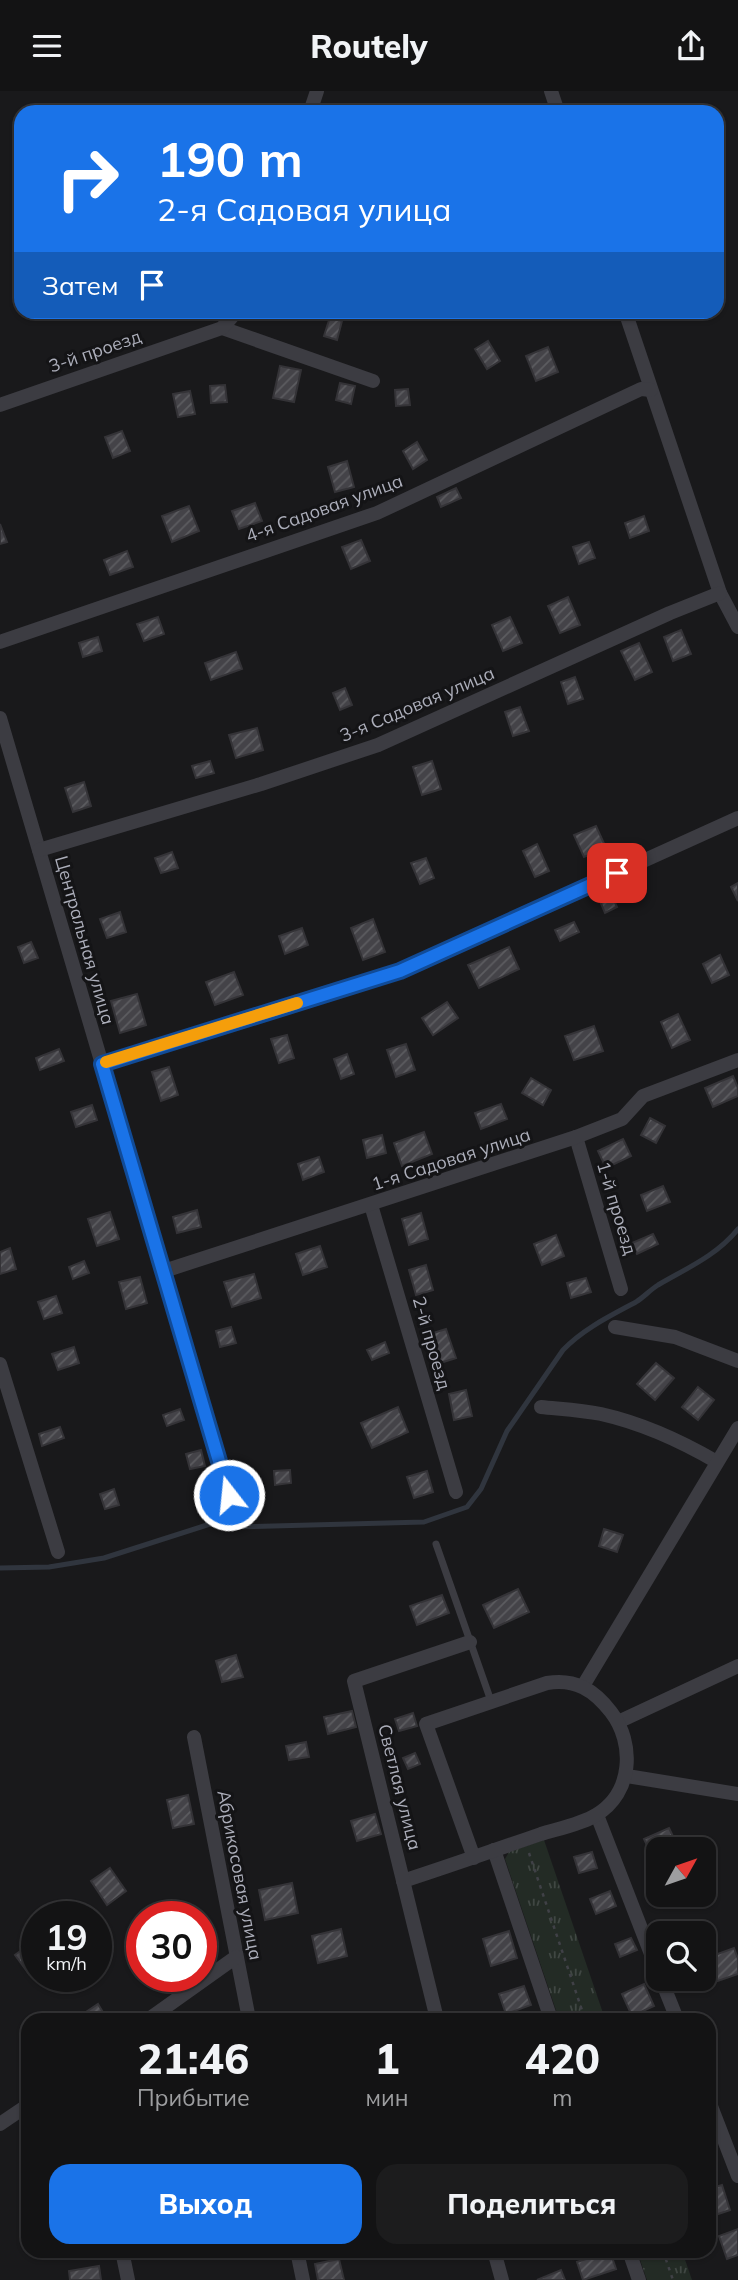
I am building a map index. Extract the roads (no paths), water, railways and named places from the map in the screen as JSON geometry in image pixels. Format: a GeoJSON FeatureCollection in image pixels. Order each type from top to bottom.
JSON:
{"type":"FeatureCollection","features":[{"type":"Feature","properties":{"kind":"street","name":"3-й проезд"},"geometry":{"type":"LineString","coordinates":[[0,405],[222,328],[230,319]]}},
{"type":"Feature","properties":{"kind":"street"},"geometry":{"type":"LineString","coordinates":[[628,319],[720,593],[738,628]]}},
{"type":"Feature","properties":{"kind":"street"},"geometry":{"type":"LineString","coordinates":[[222,328],[373,381]]}},
{"type":"Feature","properties":{"kind":"street","name":"4-я Садовая улица"},"geometry":{"type":"LineString","coordinates":[[0,642],[377,513],[641,389],[651,390]]}},
{"type":"Feature","properties":{"kind":"street","name":"3-я Садовая улица"},"geometry":{"type":"LineString","coordinates":[[39,851],[261,784],[378,745],[657,618],[720,593]]}},
{"type":"Feature","properties":{"kind":"street","name":"Центральная улица"},"geometry":{"type":"LineString","coordinates":[[0,717],[229,1495]]}},
{"type":"Feature","properties":{"kind":"street"},"geometry":{"type":"LineString","coordinates":[[102,1064],[400,971],[738,818]]}},
{"type":"Feature","properties":{"kind":"street","name":"1-я Садовая улица"},"geometry":{"type":"LineString","coordinates":[[164,1271],[576,1137],[622,1119],[643,1096],[738,1060]]}},
{"type":"Feature","properties":{"kind":"street","name":"1-й проезд"},"geometry":{"type":"LineString","coordinates":[[576,1137],[621,1289]]}},
{"type":"Feature","properties":{"kind":"street","name":"2-й проезд"},"geometry":{"type":"LineString","coordinates":[[371,1205],[456,1492]]}},
{"type":"Feature","properties":{"kind":"street"},"geometry":{"type":"LineString","coordinates":[[615,1327],[675,1337],[738,1361]]}},
{"type":"Feature","properties":{"kind":"street"},"geometry":{"type":"LineString","coordinates":[[0,1364],[58,1552]]}},
{"type":"Feature","properties":{"kind":"street"},"geometry":{"type":"LineString","coordinates":[[541,1407],[601,1414],[656,1431],[691,1446],[717,1462]]}},
{"type":"Feature","properties":{"kind":"street"},"geometry":{"type":"LineString","coordinates":[[583,1686],[738,1428]]}},
{"type":"Feature","properties":{"kind":"street","name":"Светлая улица"},"geometry":{"type":"LineString","coordinates":[[436,2013],[354,1681],[470,1642]]}},
{"type":"Feature","properties":{"kind":"street"},"geometry":{"type":"LineString","coordinates":[[618,1722],[738,1666]]}},
{"type":"Feature","properties":{"kind":"street"},"geometry":{"type":"LineString","coordinates":[[403,1881],[474,1858],[597,1815],[614,1798],[627,1776],[627,1748],[618,1722],[602,1701],[583,1686],[562,1680],[547,1683],[426,1724],[474,1858]]}},
{"type":"Feature","properties":{"kind":"street","name":"Абрикосовая улица"},"geometry":{"type":"LineString","coordinates":[[194,1737],[248,2013]]}},
{"type":"Feature","properties":{"kind":"street"},"geometry":{"type":"LineString","coordinates":[[627,1776],[738,1794]]}},
{"type":"Feature","properties":{"kind":"street"},"geometry":{"type":"LineString","coordinates":[[597,1815],[646,1941]]}},
{"type":"Feature","properties":{"kind":"street"},"geometry":{"type":"LineString","coordinates":[[494,1850],[549,2013]]}},
{"type":"Feature","properties":{"kind":"street"},"geometry":{"type":"LineString","coordinates":[[157,2013],[236,1957]]}},
{"type":"Feature","properties":{"kind":"street"},"geometry":{"type":"LineString","coordinates":[[666,1991],[675,2013]]}},
{"type":"Feature","properties":{"kind":"street"},"geometry":{"type":"LineString","coordinates":[[0,2124],[21,2110]]}},
{"type":"Feature","properties":{"kind":"street"},"geometry":{"type":"LineString","coordinates":[[716,2119],[738,2176]]}},
{"type":"Feature","properties":{"kind":"street"},"geometry":{"type":"LineString","coordinates":[[123,2258],[128,2280]]}},
{"type":"Feature","properties":{"kind":"street"},"geometry":{"type":"LineString","coordinates":[[298,2258],[303,2280]]}},
{"type":"Feature","properties":{"kind":"street"},"geometry":{"type":"LineString","coordinates":[[496,2258],[502,2280]]}},
{"type":"Feature","properties":{"kind":"street"},"geometry":{"type":"LineString","coordinates":[[631,2258],[639,2280]]}},
{"type":"Feature","properties":{"kind":"lane"},"geometry":{"type":"LineString","coordinates":[[436,1544],[491,1701]]}},
{"type":"Feature","properties":{"kind":"waterway"},"geometry":{"type":"LineString","coordinates":[[0,1568],[49,1567],[104,1558],[210,1524],[233,1527],[424,1522],[467,1507],[481,1489],[507,1431],[563,1350],[588,1329],[711,1254],[738,1229]]}}]}
